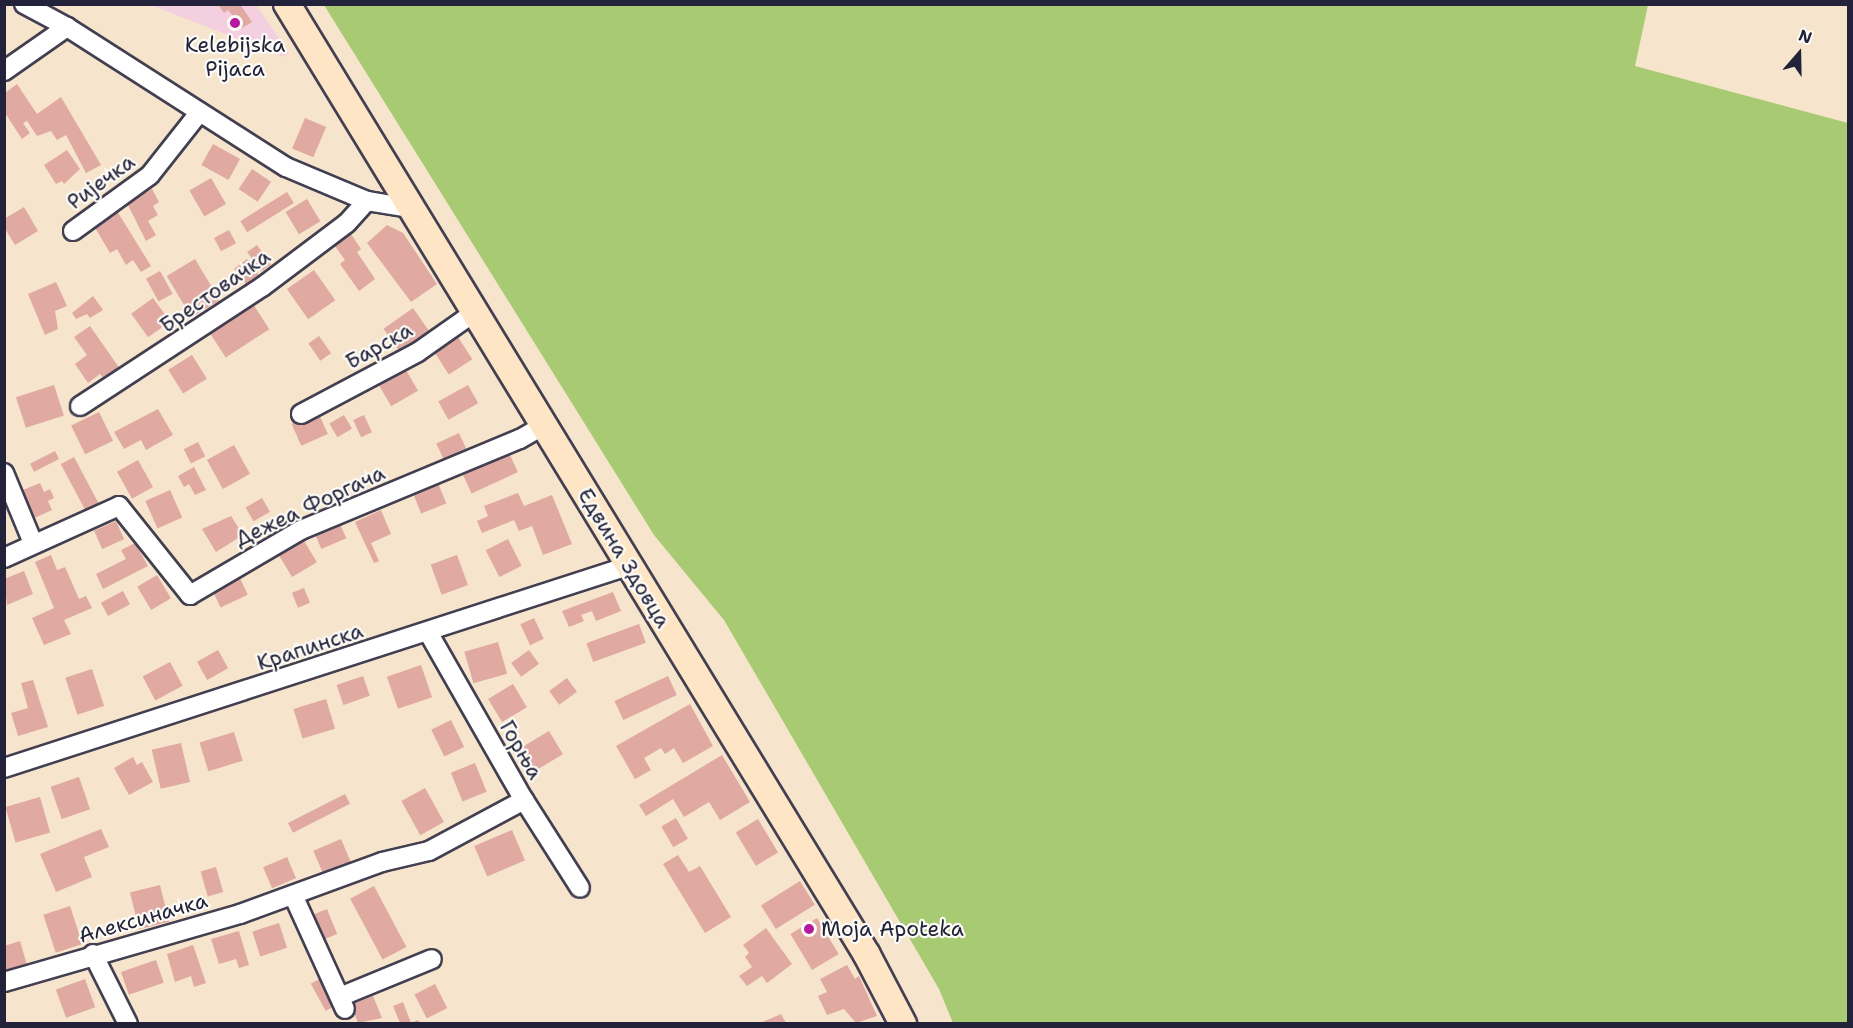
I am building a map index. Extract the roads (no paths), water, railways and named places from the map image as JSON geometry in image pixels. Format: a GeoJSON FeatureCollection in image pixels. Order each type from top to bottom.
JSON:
{"type":"FeatureCollection","features":[{"type":"Feature","properties":{"kind":"main road","name":"Едвина Здовца"},"geometry":{"type":"LineString","coordinates":[[287,4],[867,956],[903,1023]]}},
{"type":"Feature","properties":{"kind":"street"},"geometry":{"type":"LineString","coordinates":[[24,4],[67,27],[199,113],[286,166],[367,201],[410,208]]}},
{"type":"Feature","properties":{"kind":"street"},"geometry":{"type":"LineString","coordinates":[[4,71],[67,27]]}},
{"type":"Feature","properties":{"kind":"street","name":"Ријечка"},"geometry":{"type":"LineString","coordinates":[[73,231],[150,176],[199,113]]}},
{"type":"Feature","properties":{"kind":"street","name":"Брестовачка"},"geometry":{"type":"LineString","coordinates":[[80,406],[262,287],[347,223],[367,201]]}},
{"type":"Feature","properties":{"kind":"street","name":"Барска"},"geometry":{"type":"LineString","coordinates":[[301,414],[418,352],[475,312]]}},
{"type":"Feature","properties":{"kind":"street","name":"Дежеа Форгача"},"geometry":{"type":"LineString","coordinates":[[4,558],[119,506],[190,595],[301,530],[520,439],[544,425]]}},
{"type":"Feature","properties":{"kind":"street"},"geometry":{"type":"LineString","coordinates":[[4,473],[33,543]]}},
{"type":"Feature","properties":{"kind":"street","name":"Крапинска"},"geometry":{"type":"LineString","coordinates":[[4,768],[628,566]]}},
{"type":"Feature","properties":{"kind":"street","name":"Горња"},"geometry":{"type":"LineString","coordinates":[[428,632],[524,800],[580,888]]}},
{"type":"Feature","properties":{"kind":"street","name":"Алексиначка"},"geometry":{"type":"LineString","coordinates":[[4,982],[93,954],[240,914],[382,862],[429,850],[524,800]]}},
{"type":"Feature","properties":{"kind":"street"},"geometry":{"type":"LineString","coordinates":[[293,895],[343,1002],[432,959]]}},
{"type":"Feature","properties":{"kind":"street"},"geometry":{"type":"LineString","coordinates":[[93,954],[128,1023]]}},
{"type":"Feature","properties":{"kind":"place","name":"Kelebijska Pijaca"},"geometry":{"type":"Point","coordinates":[235,23]}},
{"type":"Feature","properties":{"kind":"place","name":"Moja Apoteka"},"geometry":{"type":"Point","coordinates":[809,929]}}]}
